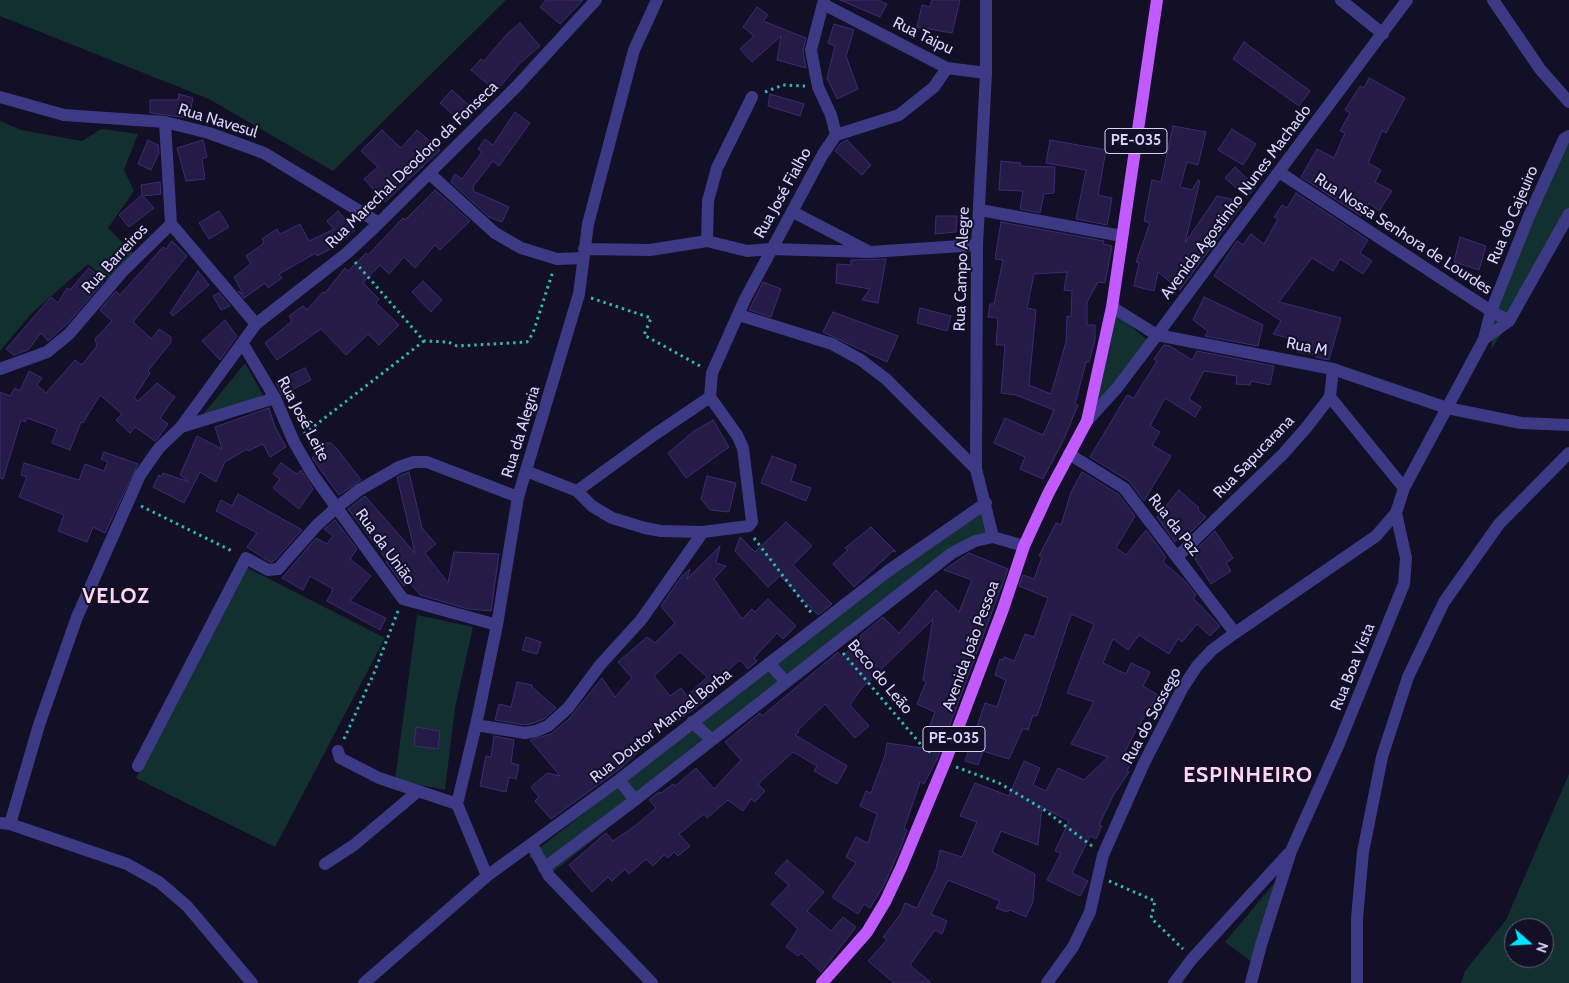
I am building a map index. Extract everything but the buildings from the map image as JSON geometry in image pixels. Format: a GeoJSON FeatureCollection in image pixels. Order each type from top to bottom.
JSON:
{"type":"FeatureCollection","features":[{"type":"Feature","properties":{"kind":"main road","name":"PE-035"},"geometry":{"type":"LineString","coordinates":[[1087,421],[1112,307],[1157,0]]}},
{"type":"Feature","properties":{"kind":"main road","name":"Avenida João Pessoa"},"geometry":{"type":"LineString","coordinates":[[822,983],[867,932],[885,902],[945,762],[1003,609],[1024,546],[1087,421]]}},
{"type":"Feature","properties":{"kind":"street","name":"Rua Marechal Deodoro da Fonseca"},"geometry":{"type":"LineString","coordinates":[[5,824],[77,617],[128,499],[140,475],[159,448],[180,427],[256,324],[347,253],[379,224],[516,87],[596,0]]}},
{"type":"Feature","properties":{"kind":"street","name":"Rua da Alegria"},"geometry":{"type":"LineString","coordinates":[[457,804],[497,625],[518,497],[579,294],[584,253],[602,169],[634,50],[657,0]]}},
{"type":"Feature","properties":{"kind":"street","name":"Rua Campo Alegre"},"geometry":{"type":"LineString","coordinates":[[986,0],[986,72],[977,245],[976,469],[993,537]]}},
{"type":"Feature","properties":{"kind":"street"},"geometry":{"type":"LineString","coordinates":[[1341,0],[1383,34]]}},
{"type":"Feature","properties":{"kind":"street","name":"Avenida Agostinho Nunes Machado"},"geometry":{"type":"LineString","coordinates":[[1087,421],[1117,388],[1407,0]]}},
{"type":"Feature","properties":{"kind":"street"},"geometry":{"type":"LineString","coordinates":[[1494,0],[1540,69],[1569,102]]}},
{"type":"Feature","properties":{"kind":"street"},"geometry":{"type":"LineString","coordinates":[[824,2],[811,50],[818,87],[830,115],[836,136],[899,115],[934,87],[947,68]]}},
{"type":"Feature","properties":{"kind":"street","name":"Rua Taipu"},"geometry":{"type":"LineString","coordinates":[[824,2],[947,68],[986,72]]}},
{"type":"Feature","properties":{"kind":"street","name":"Rua Navesul"},"geometry":{"type":"LineString","coordinates":[[0,97],[64,115],[165,122],[209,133],[264,153],[379,224]]}},
{"type":"Feature","properties":{"kind":"street"},"geometry":{"type":"LineString","coordinates":[[707,241],[708,201],[717,168],[752,97]]}},
{"type":"Feature","properties":{"kind":"street","name":"Rua Barreiros"},"geometry":{"type":"LineString","coordinates":[[0,369],[47,352],[69,334],[122,272],[171,224],[165,122]]}},
{"type":"Feature","properties":{"kind":"street","name":"Rua José Fialho"},"geometry":{"type":"LineString","coordinates":[[710,397],[712,373],[770,248],[793,212],[823,154],[836,136]]}},
{"type":"Feature","properties":{"kind":"street","name":"Rua do Cajeuiro"},"geometry":{"type":"LineString","coordinates":[[1404,488],[1484,339],[1491,311],[1567,138]]}},
{"type":"Feature","properties":{"kind":"street","name":"Rua Nossa Senhora de Lourdes"},"geometry":{"type":"LineString","coordinates":[[1279,172],[1491,311],[1509,320]]}},
{"type":"Feature","properties":{"kind":"street"},"geometry":{"type":"LineString","coordinates":[[430,174],[495,233],[521,248],[557,259],[584,253],[650,250],[707,241],[747,251],[770,248],[870,252],[977,245]]}},
{"type":"Feature","properties":{"kind":"street"},"geometry":{"type":"LineString","coordinates":[[980,210],[1122,236]]}},
{"type":"Feature","properties":{"kind":"street"},"geometry":{"type":"LineString","coordinates":[[793,212],[870,252]]}},
{"type":"Feature","properties":{"kind":"street","name":"Rua do Cajeuiro"},"geometry":{"type":"LineString","coordinates":[[1484,339],[1509,320],[1569,214]]}},
{"type":"Feature","properties":{"kind":"street"},"geometry":{"type":"LineString","coordinates":[[171,224],[256,324]]}},
{"type":"Feature","properties":{"kind":"street"},"geometry":{"type":"LineString","coordinates":[[1112,307],[1157,335]]}},
{"type":"Feature","properties":{"kind":"street"},"geometry":{"type":"LineString","coordinates":[[739,314],[832,344],[861,360],[886,379],[976,469]]}},
{"type":"Feature","properties":{"kind":"street","name":"Rua M"},"geometry":{"type":"LineString","coordinates":[[1157,335],[1333,369],[1447,408],[1521,423],[1569,425]]}},
{"type":"Feature","properties":{"kind":"street","name":"Rua José Leite"},"geometry":{"type":"LineString","coordinates":[[243,344],[275,398],[294,442],[336,508]]}},
{"type":"Feature","properties":{"kind":"street"},"geometry":{"type":"LineString","coordinates":[[1333,369],[1330,397],[1404,488],[1396,513]]}},
{"type":"Feature","properties":{"kind":"street"},"geometry":{"type":"LineString","coordinates":[[526,471],[578,491],[592,506],[612,518],[661,530],[703,532],[747,526],[752,522],[743,448],[710,397],[654,435],[578,491]]}},
{"type":"Feature","properties":{"kind":"street","name":"Rua Sapucarana"},"geometry":{"type":"LineString","coordinates":[[1178,556],[1283,454],[1330,397]]}},
{"type":"Feature","properties":{"kind":"street"},"geometry":{"type":"LineString","coordinates":[[180,427],[275,398]]}},
{"type":"Feature","properties":{"kind":"street"},"geometry":{"type":"LineString","coordinates":[[1356,983],[1357,918],[1363,852],[1382,757],[1408,677],[1449,594],[1500,524],[1569,453]]}},
{"type":"Feature","properties":{"kind":"street","name":"Rua da Paz"},"geometry":{"type":"LineString","coordinates":[[1070,454],[1124,488],[1236,633]]}},
{"type":"Feature","properties":{"kind":"street"},"geometry":{"type":"LineString","coordinates":[[138,766],[246,558],[268,570],[278,569],[317,525],[359,490],[399,467],[420,462],[426,462],[518,497]]}},
{"type":"Feature","properties":{"kind":"street","name":"Rua Doutor Manoel Borba"},"geometry":{"type":"LineString","coordinates":[[364,983],[487,876],[619,780],[888,571],[986,503]]}},
{"type":"Feature","properties":{"kind":"street","name":"Rua da União"},"geometry":{"type":"LineString","coordinates":[[336,508],[403,599],[497,625]]}},
{"type":"Feature","properties":{"kind":"street","name":"Rua do Sossego"},"geometry":{"type":"LineString","coordinates":[[1047,983],[1073,946],[1090,912],[1104,855],[1144,763],[1182,689],[1197,666],[1212,650],[1376,536],[1396,513]]}},
{"type":"Feature","properties":{"kind":"street","name":"Rua Boa Vista"},"geometry":{"type":"LineString","coordinates":[[1292,851],[1338,746],[1404,584],[1406,558],[1396,513]]}},
{"type":"Feature","properties":{"kind":"street"},"geometry":{"type":"LineString","coordinates":[[476,725],[525,733],[536,732],[548,726],[568,708],[600,665],[641,620],[703,532]]}},
{"type":"Feature","properties":{"kind":"street"},"geometry":{"type":"LineString","coordinates":[[544,868],[635,800],[952,553],[975,541],[993,537],[1024,546]]}},
{"type":"Feature","properties":{"kind":"street"},"geometry":{"type":"LineString","coordinates":[[768,663],[786,682]]}},
{"type":"Feature","properties":{"kind":"street"},"geometry":{"type":"LineString","coordinates":[[692,722],[712,740]]}},
{"type":"Feature","properties":{"kind":"street"},"geometry":{"type":"LineString","coordinates":[[338,751],[340,758],[379,778],[457,804],[487,876]]}},
{"type":"Feature","properties":{"kind":"street"},"geometry":{"type":"LineString","coordinates":[[619,780],[635,800]]}},
{"type":"Feature","properties":{"kind":"street"},"geometry":{"type":"LineString","coordinates":[[325,864],[354,845],[417,792]]}},
{"type":"Feature","properties":{"kind":"street"},"geometry":{"type":"LineString","coordinates":[[5,824],[127,864],[159,882],[187,906],[252,983]]}},
{"type":"Feature","properties":{"kind":"street"},"geometry":{"type":"LineString","coordinates":[[532,845],[544,868],[627,960],[652,983]]}},
{"type":"Feature","properties":{"kind":"street"},"geometry":{"type":"LineString","coordinates":[[1174,983],[1192,959],[1292,851]]}},
{"type":"Feature","properties":{"kind":"street"},"geometry":{"type":"LineString","coordinates":[[1251,983],[1261,945],[1292,851]]}},
{"type":"Feature","properties":{"kind":"path"},"geometry":{"type":"LineString","coordinates":[[752,97],[783,85],[818,87]]}},
{"type":"Feature","properties":{"kind":"path"},"geometry":{"type":"LineString","coordinates":[[347,253],[424,341]]}},
{"type":"Feature","properties":{"kind":"path"},"geometry":{"type":"LineString","coordinates":[[294,442],[424,341],[448,342],[456,346],[526,342],[533,333],[557,259]]}},
{"type":"Feature","properties":{"kind":"path"},"geometry":{"type":"LineString","coordinates":[[579,294],[651,318],[644,335],[712,373]]}},
{"type":"Feature","properties":{"kind":"path"},"geometry":{"type":"LineString","coordinates":[[128,499],[246,558]]}},
{"type":"Feature","properties":{"kind":"path"},"geometry":{"type":"LineString","coordinates":[[747,526],[820,624]]}},
{"type":"Feature","properties":{"kind":"path"},"geometry":{"type":"LineString","coordinates":[[338,751],[374,673],[403,599]]}},
{"type":"Feature","properties":{"kind":"path","name":"Beco do Leão"},"geometry":{"type":"LineString","coordinates":[[835,644],[923,747],[945,762],[999,783],[1043,809],[1104,855]]}},
{"type":"Feature","properties":{"kind":"path"},"geometry":{"type":"LineString","coordinates":[[1100,877],[1155,901],[1151,918],[1192,959]]}},
{"type":"Feature","properties":{"kind":"green space"},"geometry":{"type":"Polygon","coordinates":[[[0,0],[506,0],[333,171],[209,99],[0,16],[0,0]]]}},
{"type":"Feature","properties":{"kind":"green space"},"geometry":{"type":"Polygon","coordinates":[[[0,121],[21,130],[82,141],[101,129],[138,134],[124,170],[134,191],[108,228],[135,255],[111,284],[88,264],[31,314],[0,351],[0,121]]]}},
{"type":"Feature","properties":{"kind":"green space"},"geometry":{"type":"Polygon","coordinates":[[[1569,132],[1569,228],[1491,350],[1496,309],[1569,132]]]}},
{"type":"Feature","properties":{"kind":"green space"},"geometry":{"type":"Polygon","coordinates":[[[1113,311],[1147,340],[1096,409],[1113,311]]]}},
{"type":"Feature","properties":{"kind":"green space"},"geometry":{"type":"Polygon","coordinates":[[[245,363],[263,395],[197,422],[245,363]]]}},
{"type":"Feature","properties":{"kind":"green space"},"geometry":{"type":"Polygon","coordinates":[[[986,508],[990,538],[965,547],[549,875],[529,856],[889,574],[986,508]]]}},
{"type":"Feature","properties":{"kind":"green space"},"geometry":{"type":"Polygon","coordinates":[[[244,566],[385,638],[275,847],[136,778],[244,566]]]}},
{"type":"Feature","properties":{"kind":"green space"},"geometry":{"type":"Polygon","coordinates":[[[417,615],[473,627],[455,708],[445,790],[395,780],[417,615]]]}},
{"type":"Feature","properties":{"kind":"green space"},"geometry":{"type":"Polygon","coordinates":[[[1569,774],[1569,983],[1461,983],[1465,971],[1504,922],[1504,968],[1554,968],[1554,918],[1507,918],[1569,774]]]}},
{"type":"Feature","properties":{"kind":"green space"},"geometry":{"type":"Polygon","coordinates":[[[1291,863],[1257,966],[1225,942],[1291,863]]]}},
{"type":"Feature","properties":{"kind":"district","name":"VELOZ"},"geometry":{"type":"Point","coordinates":[116,597]}},
{"type":"Feature","properties":{"kind":"district","name":"ESPINHEIRO"},"geometry":{"type":"Point","coordinates":[1248,776]}}]}
